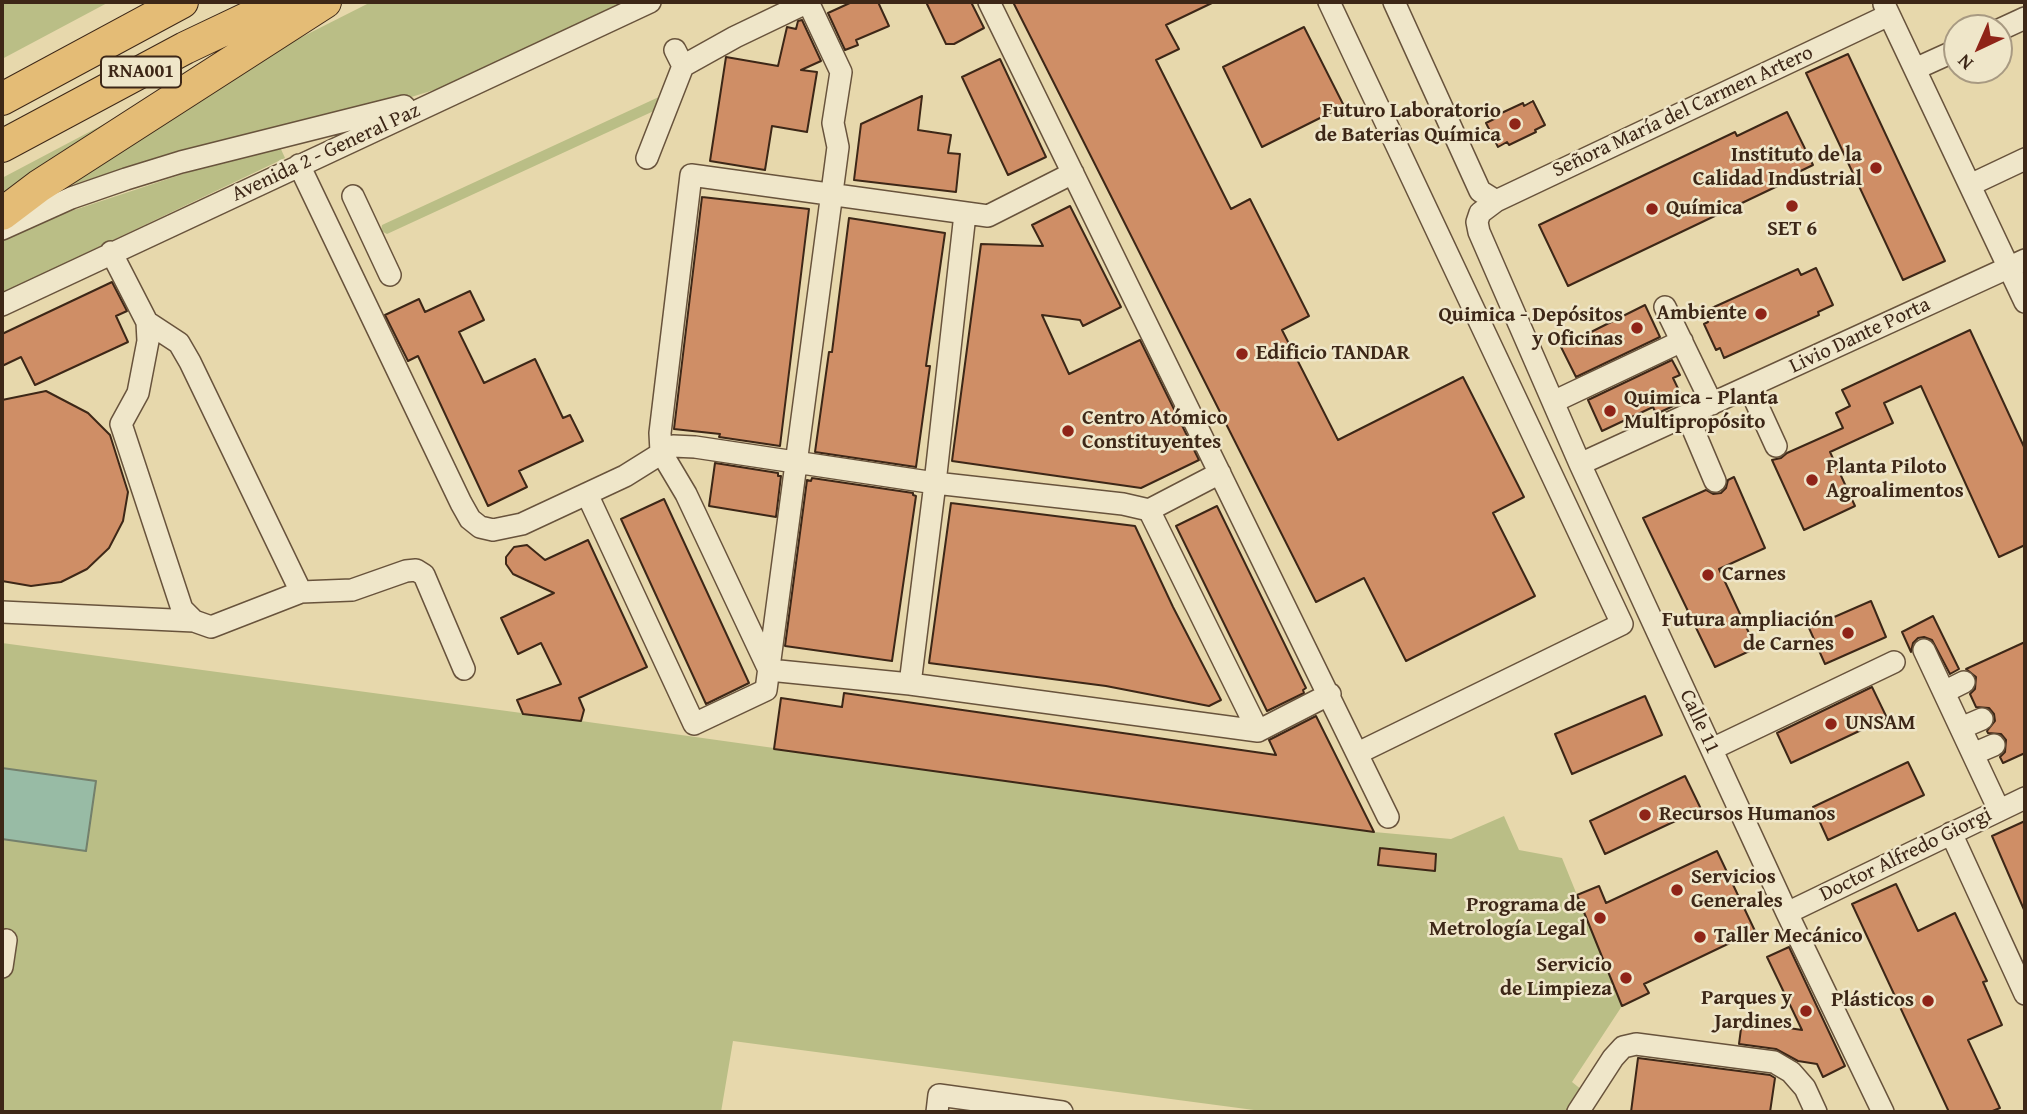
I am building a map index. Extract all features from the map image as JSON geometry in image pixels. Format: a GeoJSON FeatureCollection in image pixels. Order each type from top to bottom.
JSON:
{"type":"FeatureCollection","features":[{"type":"Feature","properties":{"kind":"highway","name":"RNA001"},"geometry":{"type":"LineString","coordinates":[[2,99],[182,2]]}},
{"type":"Feature","properties":{"kind":"highway","name":"RNA001"},"geometry":{"type":"LineString","coordinates":[[2,146],[185,48],[282,2]]}},
{"type":"Feature","properties":{"kind":"highway"},"geometry":{"type":"LineString","coordinates":[[2,214],[50,178],[325,2]]}},
{"type":"Feature","properties":{"kind":"street","name":"Avenida 2 - General Paz"},"geometry":{"type":"LineString","coordinates":[[2,304],[650,2]]}},
{"type":"Feature","properties":{"kind":"street"},"geometry":{"type":"LineString","coordinates":[[587,494],[694,724],[766,690],[838,147],[833,123],[841,72],[808,2],[735,37],[679,58],[647,158]]}},
{"type":"Feature","properties":{"kind":"street"},"geometry":{"type":"LineString","coordinates":[[989,2],[1388,817]]}},
{"type":"Feature","properties":{"kind":"street"},"geometry":{"type":"LineString","coordinates":[[1329,2],[1622,624],[1358,753]]}},
{"type":"Feature","properties":{"kind":"street"},"geometry":{"type":"LineString","coordinates":[[1394,2],[1488,207]]}},
{"type":"Feature","properties":{"kind":"street"},"geometry":{"type":"LineString","coordinates":[[1886,8],[1970,185],[2017,264],[2025,302]]}},
{"type":"Feature","properties":{"kind":"street","name":"Señora María del Carmen Artero"},"geometry":{"type":"LineString","coordinates":[[1488,207],[1886,8]]}},
{"type":"Feature","properties":{"kind":"street"},"geometry":{"type":"LineString","coordinates":[[1915,69],[1943,56]]}},
{"type":"Feature","properties":{"kind":"street"},"geometry":{"type":"LineString","coordinates":[[2,229],[71,198],[193,159],[458,92]]}},
{"type":"Feature","properties":{"kind":"street"},"geometry":{"type":"LineString","coordinates":[[1970,185],[2025,159]]}},
{"type":"Feature","properties":{"kind":"street"},"geometry":{"type":"LineString","coordinates":[[299,165],[461,503],[470,519],[481,527],[493,530],[522,524],[625,476],[673,446],[935,483],[1123,504],[1150,510],[1220,473]]}},
{"type":"Feature","properties":{"kind":"street"},"geometry":{"type":"LineString","coordinates":[[769,670],[686,494],[661,452],[660,433],[691,175],[988,216],[1073,173]]}},
{"type":"Feature","properties":{"kind":"street"},"geometry":{"type":"LineString","coordinates":[[353,196],[390,275]]}},
{"type":"Feature","properties":{"kind":"street","name":"Calle 11"},"geometry":{"type":"LineString","coordinates":[[1488,207],[1477,222],[1479,232],[1553,402],[1787,913],[1882,1112]]}},
{"type":"Feature","properties":{"kind":"street"},"geometry":{"type":"LineString","coordinates":[[910,684],[964,214]]}},
{"type":"Feature","properties":{"kind":"street"},"geometry":{"type":"LineString","coordinates":[[340,250],[371,235]]}},
{"type":"Feature","properties":{"kind":"street"},"geometry":{"type":"LineString","coordinates":[[111,252],[147,322],[148,341],[138,393],[121,424],[182,609],[194,621]]}},
{"type":"Feature","properties":{"kind":"street","name":"Livio Dante Porta"},"geometry":{"type":"LineString","coordinates":[[1580,464],[2017,264]]}},
{"type":"Feature","properties":{"kind":"street"},"geometry":{"type":"LineString","coordinates":[[1665,307],[1712,404]]}},
{"type":"Feature","properties":{"kind":"street"},"geometry":{"type":"LineString","coordinates":[[147,322],[179,343],[190,362],[301,592]]}},
{"type":"Feature","properties":{"kind":"street"},"geometry":{"type":"LineString","coordinates":[[1553,402],[1682,341]]}},
{"type":"Feature","properties":{"kind":"street"},"geometry":{"type":"LineString","coordinates":[[1749,387],[1776,446]]}},
{"type":"Feature","properties":{"kind":"street"},"geometry":{"type":"LineString","coordinates":[[1686,415],[1715,481]]}},
{"type":"Feature","properties":{"kind":"street"},"geometry":{"type":"LineString","coordinates":[[1150,510],[1258,731]]}},
{"type":"Feature","properties":{"kind":"street"},"geometry":{"type":"LineString","coordinates":[[2,612],[194,621],[211,626],[301,592],[352,590],[406,570],[416,570],[424,575],[464,669]]}},
{"type":"Feature","properties":{"kind":"street"},"geometry":{"type":"LineString","coordinates":[[1924,650],[1998,810]]}},
{"type":"Feature","properties":{"kind":"street"},"geometry":{"type":"LineString","coordinates":[[1712,749],[1894,662]]}},
{"type":"Feature","properties":{"kind":"street"},"geometry":{"type":"LineString","coordinates":[[769,670],[910,684],[1258,731],[1330,694]]}},
{"type":"Feature","properties":{"kind":"street"},"geometry":{"type":"LineString","coordinates":[[1944,692],[1964,681]]}},
{"type":"Feature","properties":{"kind":"street"},"geometry":{"type":"LineString","coordinates":[[1961,728],[1982,719]]}},
{"type":"Feature","properties":{"kind":"street"},"geometry":{"type":"LineString","coordinates":[[1973,754],[1994,744]]}},
{"type":"Feature","properties":{"kind":"street","name":"Doctor Alfredo Giorgi"},"geometry":{"type":"LineString","coordinates":[[1787,913],[2025,798]]}},
{"type":"Feature","properties":{"kind":"street"},"geometry":{"type":"LineString","coordinates":[[1951,833],[2025,994]]}},
{"type":"Feature","properties":{"kind":"street"},"geometry":{"type":"LineString","coordinates":[[2,967],[6,940]]}},
{"type":"Feature","properties":{"kind":"street"},"geometry":{"type":"LineString","coordinates":[[1578,1112],[1613,1058],[1623,1047],[1636,1044],[1774,1062],[1791,1072],[1805,1088],[1816,1112]]}},
{"type":"Feature","properties":{"kind":"street"},"geometry":{"type":"LineString","coordinates":[[937,1112],[939,1095],[1062,1112]]}},
{"type":"Feature","properties":{"kind":"green space"},"geometry":{"type":"Polygon","coordinates":[[[2,2],[109,2],[2,59],[2,2]]]}},
{"type":"Feature","properties":{"kind":"green space"},"geometry":{"type":"Polygon","coordinates":[[[371,2],[632,2],[450,85],[392,103],[211,143],[67,186],[284,46],[371,2]]]}},
{"type":"Feature","properties":{"kind":"green space"},"geometry":{"type":"Polygon","coordinates":[[[661,96],[656,110],[387,234],[381,231],[382,225],[661,96]]]}},
{"type":"Feature","properties":{"kind":"green space"},"geometry":{"type":"Polygon","coordinates":[[[129,111],[2,198],[2,178],[129,111]]]}},
{"type":"Feature","properties":{"kind":"green space"},"geometry":{"type":"Polygon","coordinates":[[[280,147],[285,158],[2,293],[2,239],[44,220],[189,172],[280,147]]]}},
{"type":"Feature","properties":{"kind":"green space"},"geometry":{"type":"Polygon","coordinates":[[[2,643],[1374,832],[1451,839],[1504,816],[1519,850],[1562,858],[1622,1006],[1572,1082],[1582,1090],[1568,1112],[1269,1112],[733,1041],[721,1112],[2,1112],[2,643]]]}},
{"type":"Feature","properties":{"kind":"shaded area"},"geometry":{"type":"Polygon","coordinates":[[[2,768],[96,781],[86,851],[2,839],[2,768]]]}},
{"type":"Feature","properties":{"kind":"building"},"geometry":{"type":"Polygon","coordinates":[[[852,2],[878,2],[889,26],[856,40],[858,45],[845,50],[828,13],[852,2]]]}},
{"type":"Feature","properties":{"kind":"building"},"geometry":{"type":"Polygon","coordinates":[[[926,2],[971,2],[984,28],[954,44],[946,44],[926,2]]]}},
{"type":"Feature","properties":{"kind":"building","name":"Edificio TANDAR"},"geometry":{"type":"Polygon","coordinates":[[[1013,2],[1214,2],[1166,25],[1179,49],[1156,60],[1231,209],[1250,199],[1309,316],[1282,330],[1338,440],[1463,377],[1524,497],[1493,513],[1535,596],[1406,661],[1364,578],[1316,602],[1013,2]]]}},
{"type":"Feature","properties":{"kind":"building"},"geometry":{"type":"Polygon","coordinates":[[[802,20],[821,61],[801,70],[817,72],[807,132],[772,126],[765,170],[710,161],[726,57],[778,66],[787,27],[796,29],[798,21],[802,20]]]}},
{"type":"Feature","properties":{"kind":"building"},"geometry":{"type":"Polygon","coordinates":[[[1304,27],[1344,106],[1262,147],[1223,67],[1304,27]]]}},
{"type":"Feature","properties":{"kind":"building"},"geometry":{"type":"Polygon","coordinates":[[[1848,54],[1945,261],[1903,280],[1806,73],[1848,54]]]}},
{"type":"Feature","properties":{"kind":"building"},"geometry":{"type":"Polygon","coordinates":[[[1000,59],[1046,157],[1008,175],[962,77],[1000,59]]]}},
{"type":"Feature","properties":{"kind":"building"},"geometry":{"type":"Polygon","coordinates":[[[922,96],[918,130],[951,135],[948,153],[960,154],[956,192],[854,180],[861,124],[922,96]]]}},
{"type":"Feature","properties":{"kind":"building","name":"Futuro Laboratorio de Baterias Química"},"geometry":{"type":"Polygon","coordinates":[[[1533,101],[1545,125],[1509,145],[1507,142],[1498,147],[1486,123],[1496,118],[1495,116],[1533,101]]]}},
{"type":"Feature","properties":{"kind":"building","name":"Química"},"geometry":{"type":"Polygon","coordinates":[[[1787,112],[1813,165],[1784,179],[1786,182],[1568,286],[1539,225],[1735,132],[1737,136],[1787,112]]]}},
{"type":"Feature","properties":{"kind":"building"},"geometry":{"type":"Polygon","coordinates":[[[702,197],[809,209],[780,446],[719,437],[720,434],[674,429],[702,197]]]}},
{"type":"Feature","properties":{"kind":"building"},"geometry":{"type":"Polygon","coordinates":[[[1070,206],[1121,307],[1083,326],[1080,320],[1042,315],[1069,374],[1140,340],[1199,460],[1141,488],[952,461],[981,244],[1043,246],[1032,225],[1070,206]]]}},
{"type":"Feature","properties":{"kind":"building"},"geometry":{"type":"Polygon","coordinates":[[[849,218],[945,233],[926,366],[930,366],[916,467],[815,452],[829,352],[832,352],[849,218]]]}},
{"type":"Feature","properties":{"kind":"building","name":"Ambiente"},"geometry":{"type":"Polygon","coordinates":[[[1816,268],[1833,305],[1818,312],[1819,315],[1724,358],[1720,348],[1716,350],[1704,324],[1708,322],[1703,312],[1798,269],[1801,275],[1816,268]]]}},
{"type":"Feature","properties":{"kind":"building"},"geometry":{"type":"Polygon","coordinates":[[[112,282],[127,311],[116,316],[128,342],[35,385],[21,357],[2,366],[2,334],[112,282]]]}},
{"type":"Feature","properties":{"kind":"building"},"geometry":{"type":"Polygon","coordinates":[[[470,291],[484,320],[459,332],[484,383],[535,359],[563,418],[570,415],[583,441],[519,471],[527,487],[488,506],[418,356],[408,361],[385,315],[419,299],[425,312],[470,291]]]}},
{"type":"Feature","properties":{"kind":"building"},"geometry":{"type":"Polygon","coordinates":[[[1645,305],[1660,337],[1576,377],[1561,347],[1645,305]]]}},
{"type":"Feature","properties":{"kind":"building"},"geometry":{"type":"Polygon","coordinates":[[[1970,330],[2025,449],[2025,545],[1999,557],[1921,386],[1884,403],[1893,423],[1830,452],[1855,506],[1804,530],[1772,460],[1843,428],[1836,413],[1850,406],[1842,390],[1970,330]]]}},
{"type":"Feature","properties":{"kind":"building"},"geometry":{"type":"Polygon","coordinates":[[[1672,360],[1680,375],[1673,378],[1684,401],[1656,414],[1653,407],[1602,431],[1588,400],[1672,360]]]}},
{"type":"Feature","properties":{"kind":"building"},"geometry":{"type":"Polygon","coordinates":[[[46,391],[88,413],[110,435],[128,492],[123,521],[109,548],[87,569],[61,582],[31,586],[2,581],[2,400],[46,391]]]}},
{"type":"Feature","properties":{"kind":"building"},"geometry":{"type":"Polygon","coordinates":[[[715,463],[778,473],[778,476],[781,476],[776,517],[709,506],[715,463]]]}},
{"type":"Feature","properties":{"kind":"building","name":"Carnes"},"geometry":{"type":"Polygon","coordinates":[[[1734,477],[1765,548],[1719,569],[1756,648],[1715,667],[1643,518],[1706,490],[1713,494],[1721,493],[1728,480],[1734,477]]]}},
{"type":"Feature","properties":{"kind":"building"},"geometry":{"type":"Polygon","coordinates":[[[812,478],[913,493],[916,496],[892,661],[785,646],[807,480],[811,481],[812,478]]]}},
{"type":"Feature","properties":{"kind":"building"},"geometry":{"type":"Polygon","coordinates":[[[664,499],[749,683],[706,704],[621,519],[664,499]]]}},
{"type":"Feature","properties":{"kind":"building"},"geometry":{"type":"Polygon","coordinates":[[[951,503],[1135,526],[1221,700],[1209,706],[1106,686],[929,663],[951,503]]]}},
{"type":"Feature","properties":{"kind":"building"},"geometry":{"type":"Polygon","coordinates":[[[1217,506],[1306,688],[1304,693],[1267,711],[1176,526],[1217,506]]]}},
{"type":"Feature","properties":{"kind":"building"},"geometry":{"type":"Polygon","coordinates":[[[588,540],[647,667],[579,698],[584,710],[581,721],[523,714],[517,700],[561,684],[541,643],[518,654],[501,618],[554,593],[513,574],[506,564],[506,557],[514,547],[527,545],[545,560],[588,540]]]}},
{"type":"Feature","properties":{"kind":"building","name":"Futura ampliación de Carnes"},"geometry":{"type":"Polygon","coordinates":[[[1871,601],[1886,637],[1825,664],[1809,628],[1871,601]]]}},
{"type":"Feature","properties":{"kind":"building"},"geometry":{"type":"Polygon","coordinates":[[[1933,616],[1959,669],[1950,674],[1932,640],[1918,638],[1913,643],[1911,652],[1902,632],[1933,616]]]}},
{"type":"Feature","properties":{"kind":"building"},"geometry":{"type":"Polygon","coordinates":[[[2025,642],[2025,753],[2003,763],[2000,757],[2005,752],[2006,740],[2001,734],[1988,733],[1995,721],[1994,714],[1989,708],[1976,707],[1970,694],[1975,689],[1976,677],[1966,669],[2025,642]]]}},
{"type":"Feature","properties":{"kind":"building","name":"UNSAM"},"geometry":{"type":"Polygon","coordinates":[[[1872,687],[1887,718],[1791,763],[1777,733],[1872,687]]]}},
{"type":"Feature","properties":{"kind":"building"},"geometry":{"type":"Polygon","coordinates":[[[844,693],[1276,755],[1269,740],[1316,716],[1374,832],[774,749],[781,698],[842,707],[844,693]]]}},
{"type":"Feature","properties":{"kind":"building"},"geometry":{"type":"Polygon","coordinates":[[[1645,696],[1662,735],[1572,774],[1555,734],[1645,696]]]}},
{"type":"Feature","properties":{"kind":"building"},"geometry":{"type":"Polygon","coordinates":[[[1908,762],[1924,795],[1828,840],[1813,807],[1908,762]]]}},
{"type":"Feature","properties":{"kind":"building","name":"Recursos Humanos"},"geometry":{"type":"Polygon","coordinates":[[[1685,776],[1701,809],[1605,854],[1590,821],[1685,776]]]}},
{"type":"Feature","properties":{"kind":"building"},"geometry":{"type":"Polygon","coordinates":[[[2025,821],[2025,912],[1992,836],[2025,821]]]}},
{"type":"Feature","properties":{"kind":"building"},"geometry":{"type":"Polygon","coordinates":[[[1380,848],[1436,854],[1435,871],[1378,865],[1380,848]]]}},
{"type":"Feature","properties":{"kind":"building"},"geometry":{"type":"Polygon","coordinates":[[[1717,851],[1755,931],[1644,984],[1649,993],[1622,1006],[1577,895],[1599,886],[1606,903],[1717,851]]]}},
{"type":"Feature","properties":{"kind":"building","name":"Plásticos"},"geometry":{"type":"Polygon","coordinates":[[[1896,884],[1918,931],[1955,913],[1987,981],[1983,982],[2002,1025],[1968,1040],[2000,1108],[1990,1112],[1949,1112],[1852,904],[1896,884]]]}},
{"type":"Feature","properties":{"kind":"building","name":"Parques y Jardines"},"geometry":{"type":"Polygon","coordinates":[[[1789,947],[1845,1066],[1823,1077],[1817,1064],[1798,1061],[1776,1049],[1739,1044],[1742,1021],[1802,1030],[1767,957],[1789,947]]]}},
{"type":"Feature","properties":{"kind":"building"},"geometry":{"type":"Polygon","coordinates":[[[1638,1058],[1770,1075],[1775,1078],[1770,1112],[1631,1112],[1638,1058]]]}},
{"type":"Feature","properties":{"kind":"place","name":"Futuro Laboratorio de Baterias Química"},"geometry":{"type":"Point","coordinates":[1515,124]}},
{"type":"Feature","properties":{"kind":"place","name":"Instituto de la Calidad Industrial"},"geometry":{"type":"Point","coordinates":[1876,168]}},
{"type":"Feature","properties":{"kind":"place","name":"SET 6"},"geometry":{"type":"Point","coordinates":[1792,206]}},
{"type":"Feature","properties":{"kind":"place","name":"Química"},"geometry":{"type":"Point","coordinates":[1652,209]}},
{"type":"Feature","properties":{"kind":"place","name":"Ambiente"},"geometry":{"type":"Point","coordinates":[1761,314]}},
{"type":"Feature","properties":{"kind":"place","name":"Quimica - Depósitos y Oficinas"},"geometry":{"type":"Point","coordinates":[1637,328]}},
{"type":"Feature","properties":{"kind":"place","name":"Edificio TANDAR"},"geometry":{"type":"Point","coordinates":[1242,354]}},
{"type":"Feature","properties":{"kind":"place","name":"Quimica - Planta Multipropósito"},"geometry":{"type":"Point","coordinates":[1610,411]}},
{"type":"Feature","properties":{"kind":"place","name":"Centro Atómico Constituyentes"},"geometry":{"type":"Point","coordinates":[1068,431]}},
{"type":"Feature","properties":{"kind":"place","name":"Planta Piloto Agroalimentos"},"geometry":{"type":"Point","coordinates":[1812,480]}},
{"type":"Feature","properties":{"kind":"place","name":"Carnes"},"geometry":{"type":"Point","coordinates":[1708,575]}},
{"type":"Feature","properties":{"kind":"place","name":"Futura ampliación de Carnes"},"geometry":{"type":"Point","coordinates":[1848,633]}},
{"type":"Feature","properties":{"kind":"place","name":"UNSAM"},"geometry":{"type":"Point","coordinates":[1831,724]}},
{"type":"Feature","properties":{"kind":"place","name":"Recursos Humanos"},"geometry":{"type":"Point","coordinates":[1645,815]}},
{"type":"Feature","properties":{"kind":"place","name":"Servicios Generales"},"geometry":{"type":"Point","coordinates":[1677,890]}},
{"type":"Feature","properties":{"kind":"place","name":"Programa de Metrología Legal"},"geometry":{"type":"Point","coordinates":[1600,918]}},
{"type":"Feature","properties":{"kind":"place","name":"Taller Mecánico"},"geometry":{"type":"Point","coordinates":[1700,937]}},
{"type":"Feature","properties":{"kind":"place","name":"Servicio de Limpieza"},"geometry":{"type":"Point","coordinates":[1626,978]}},
{"type":"Feature","properties":{"kind":"place","name":"Plásticos"},"geometry":{"type":"Point","coordinates":[1928,1001]}},
{"type":"Feature","properties":{"kind":"place","name":"Parques y Jardines"},"geometry":{"type":"Point","coordinates":[1806,1011]}}]}
